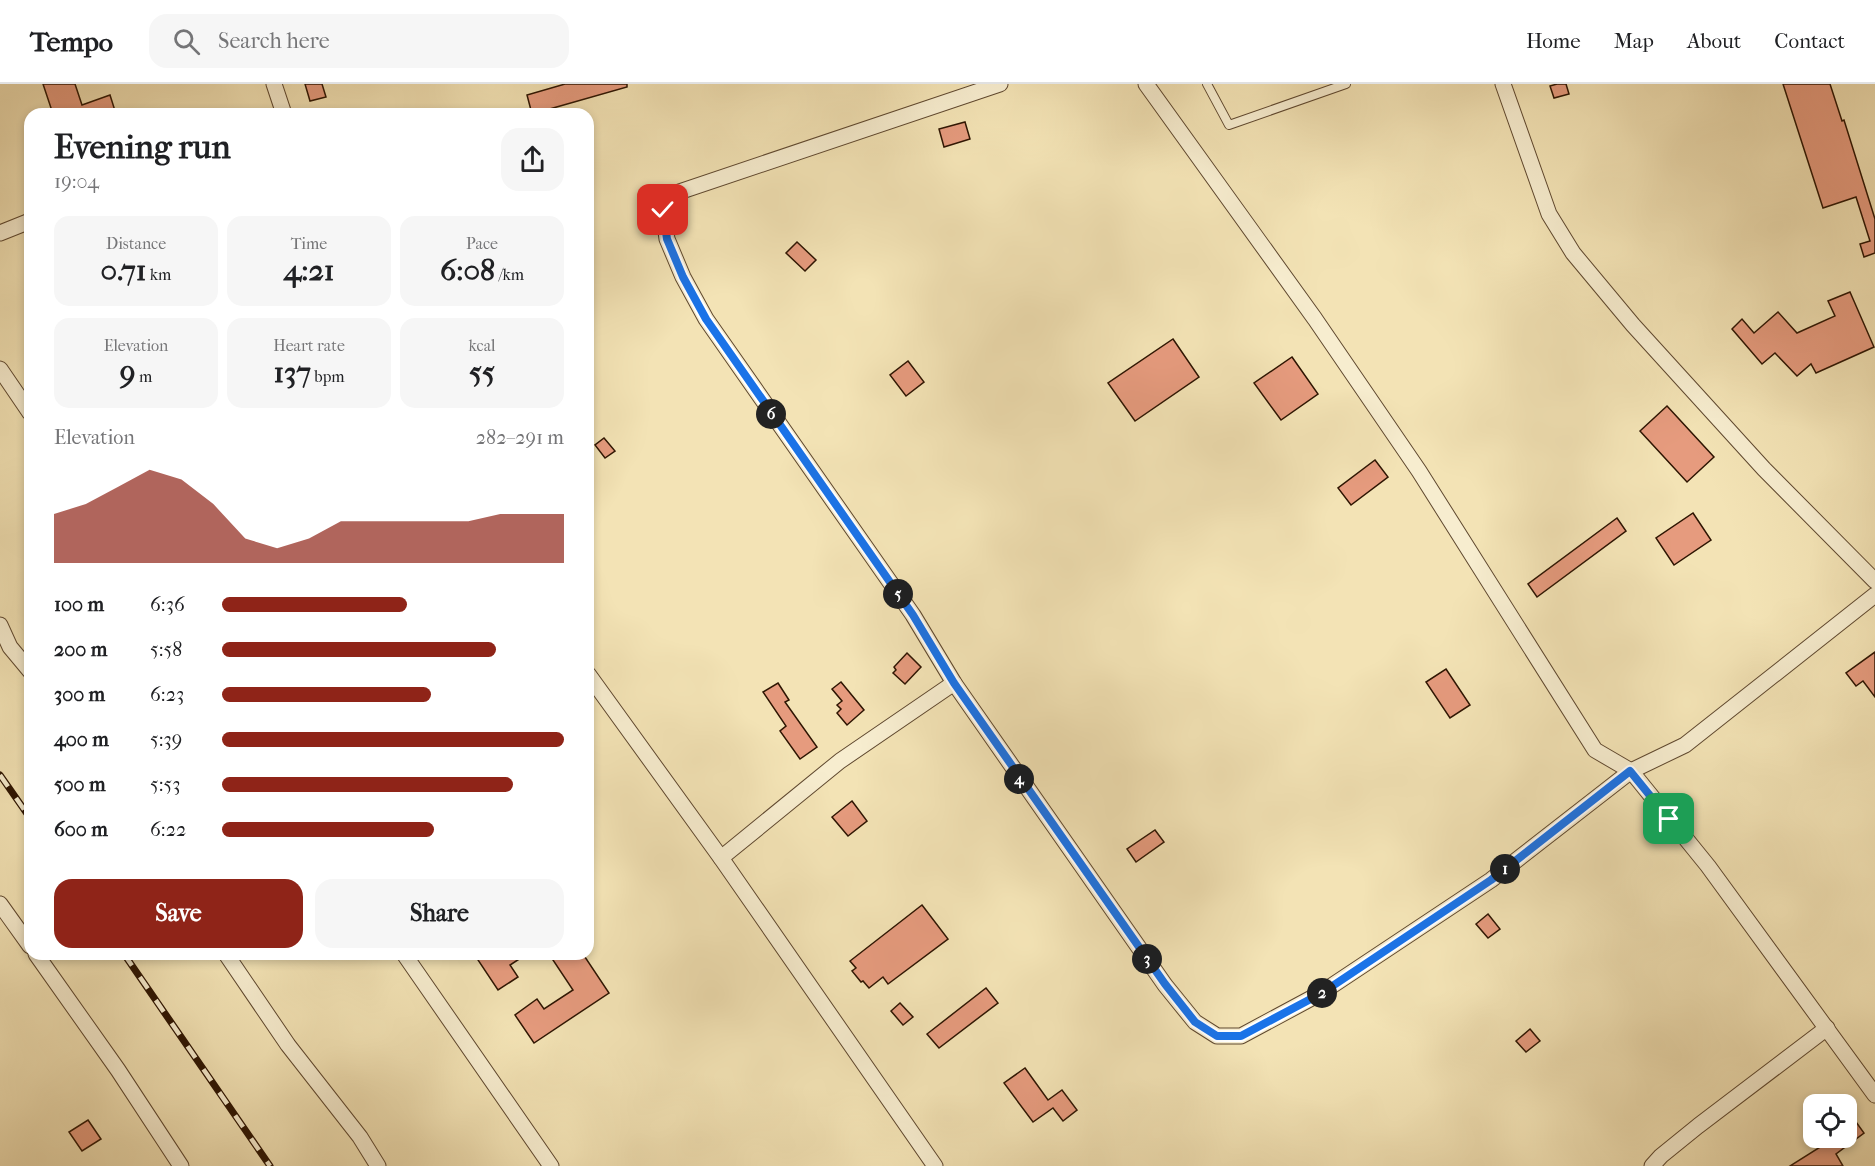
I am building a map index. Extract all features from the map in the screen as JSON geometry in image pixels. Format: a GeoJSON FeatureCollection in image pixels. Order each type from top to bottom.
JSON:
{"type":"FeatureCollection","features":[{"type":"Feature","properties":{"kind":"street"},"geometry":{"type":"LineString","coordinates":[[274,84],[282,108]]}},
{"type":"Feature","properties":{"kind":"street"},"geometry":{"type":"LineString","coordinates":[[1000,84],[679,192],[669,199],[663,210],[667,239],[683,277],[706,319],[913,615],[954,683],[1165,984],[1195,1022],[1217,1036],[1241,1036],[1322,993],[1491,880],[1630,771],[1685,745],[1875,595]]}},
{"type":"Feature","properties":{"kind":"street"},"geometry":{"type":"LineString","coordinates":[[1146,84],[1315,319],[1419,471],[1595,750],[1630,771],[1708,866],[1875,1095]]}},
{"type":"Feature","properties":{"kind":"street"},"geometry":{"type":"LineString","coordinates":[[1503,84],[1549,214],[1573,254],[1633,325],[1764,469],[1875,581]]}},
{"type":"Feature","properties":{"kind":"street"},"geometry":{"type":"LineString","coordinates":[[0,233],[24,223]]}},
{"type":"Feature","properties":{"kind":"street"},"geometry":{"type":"LineString","coordinates":[[2,375],[24,405]]}},
{"type":"Feature","properties":{"kind":"street"},"geometry":{"type":"LineString","coordinates":[[0,625],[10,647],[24,664]]}},
{"type":"Feature","properties":{"kind":"street"},"geometry":{"type":"LineString","coordinates":[[721,858],[840,761],[954,683]]}},
{"type":"Feature","properties":{"kind":"street"},"geometry":{"type":"LineString","coordinates":[[594,686],[721,858],[935,1166]]}},
{"type":"Feature","properties":{"kind":"street"},"geometry":{"type":"LineString","coordinates":[[0,904],[24,938]]}},
{"type":"Feature","properties":{"kind":"street"},"geometry":{"type":"LineString","coordinates":[[40,960],[118,1070],[181,1166]]}},
{"type":"Feature","properties":{"kind":"street"},"geometry":{"type":"LineString","coordinates":[[230,960],[288,1046],[360,1137],[378,1166]]}},
{"type":"Feature","properties":{"kind":"street"},"geometry":{"type":"LineString","coordinates":[[408,960],[551,1166]]}},
{"type":"Feature","properties":{"kind":"street"},"geometry":{"type":"LineString","coordinates":[[1652,1166],[1661,1156],[1827,1028]]}},
{"type":"Feature","properties":{"kind":"lane"},"geometry":{"type":"LineString","coordinates":[[1207,84],[1229,125],[1346,84]]}},
{"type":"Feature","properties":{"kind":"building"},"geometry":{"type":"Polygon","coordinates":[[[43,84],[75,84],[82,105],[110,95],[114,108],[51,108],[43,84]]]}},
{"type":"Feature","properties":{"kind":"building"},"geometry":{"type":"Polygon","coordinates":[[[305,84],[322,84],[326,97],[310,101],[305,84]]]}},
{"type":"Feature","properties":{"kind":"building"},"geometry":{"type":"Polygon","coordinates":[[[565,84],[627,84],[627,87],[553,108],[530,108],[527,95],[565,84]]]}},
{"type":"Feature","properties":{"kind":"building"},"geometry":{"type":"Polygon","coordinates":[[[1566,84],[1569,94],[1554,98],[1550,86],[1566,84]]]}},
{"type":"Feature","properties":{"kind":"building"},"geometry":{"type":"Polygon","coordinates":[[[1783,84],[1830,84],[1842,121],[1844,120],[1875,219],[1875,253],[1864,257],[1860,244],[1870,241],[1856,197],[1823,208],[1783,84]]]}},
{"type":"Feature","properties":{"kind":"building"},"geometry":{"type":"Polygon","coordinates":[[[965,122],[970,139],[944,147],[939,129],[965,122]]]}},
{"type":"Feature","properties":{"kind":"building"},"geometry":{"type":"Polygon","coordinates":[[[797,242],[816,260],[805,271],[786,253],[797,242]]]}},
{"type":"Feature","properties":{"kind":"building"},"geometry":{"type":"Polygon","coordinates":[[[1850,292],[1874,347],[1816,373],[1811,364],[1797,376],[1775,353],[1762,364],[1732,329],[1742,319],[1754,333],[1778,312],[1797,333],[1835,316],[1828,301],[1850,292]]]}},
{"type":"Feature","properties":{"kind":"building"},"geometry":{"type":"Polygon","coordinates":[[[1173,339],[1199,377],[1135,421],[1108,383],[1173,339]]]}},
{"type":"Feature","properties":{"kind":"building"},"geometry":{"type":"Polygon","coordinates":[[[1292,357],[1318,394],[1281,420],[1254,383],[1292,357]]]}},
{"type":"Feature","properties":{"kind":"building"},"geometry":{"type":"Polygon","coordinates":[[[908,361],[924,382],[906,396],[890,375],[908,361]]]}},
{"type":"Feature","properties":{"kind":"building"},"geometry":{"type":"Polygon","coordinates":[[[1667,406],[1714,457],[1687,482],[1640,431],[1667,406]]]}},
{"type":"Feature","properties":{"kind":"building"},"geometry":{"type":"Polygon","coordinates":[[[604,438],[615,451],[605,458],[595,445],[604,438]]]}},
{"type":"Feature","properties":{"kind":"building"},"geometry":{"type":"Polygon","coordinates":[[[1375,460],[1388,477],[1351,505],[1338,488],[1375,460]]]}},
{"type":"Feature","properties":{"kind":"building"},"geometry":{"type":"Polygon","coordinates":[[[1693,513],[1711,540],[1674,565],[1656,538],[1693,513]]]}},
{"type":"Feature","properties":{"kind":"building"},"geometry":{"type":"Polygon","coordinates":[[[1617,518],[1626,531],[1537,597],[1528,584],[1617,518]]]}},
{"type":"Feature","properties":{"kind":"building"},"geometry":{"type":"Polygon","coordinates":[[[1875,652],[1875,697],[1863,681],[1856,686],[1846,673],[1875,652]]]}},
{"type":"Feature","properties":{"kind":"building"},"geometry":{"type":"Polygon","coordinates":[[[907,653],[921,667],[905,684],[893,673],[896,670],[894,667],[907,653]]]}},
{"type":"Feature","properties":{"kind":"building"},"geometry":{"type":"Polygon","coordinates":[[[1446,669],[1470,705],[1450,718],[1426,682],[1446,669]]]}},
{"type":"Feature","properties":{"kind":"building"},"geometry":{"type":"Polygon","coordinates":[[[841,682],[864,710],[847,725],[837,713],[841,709],[837,705],[842,701],[832,689],[841,682]]]}},
{"type":"Feature","properties":{"kind":"building"},"geometry":{"type":"Polygon","coordinates":[[[778,683],[789,700],[785,702],[817,747],[800,759],[780,731],[786,726],[763,692],[778,683]]]}},
{"type":"Feature","properties":{"kind":"building"},"geometry":{"type":"Polygon","coordinates":[[[852,801],[867,821],[848,836],[832,817],[852,801]]]}},
{"type":"Feature","properties":{"kind":"building"},"geometry":{"type":"Polygon","coordinates":[[[1155,830],[1164,842],[1136,862],[1127,849],[1155,830]]]}},
{"type":"Feature","properties":{"kind":"building"},"geometry":{"type":"Polygon","coordinates":[[[922,905],[948,939],[888,984],[883,977],[869,988],[852,971],[856,968],[850,961],[922,905]]]}},
{"type":"Feature","properties":{"kind":"building"},"geometry":{"type":"Polygon","coordinates":[[[1488,914],[1500,929],[1488,938],[1476,924],[1488,914]]]}},
{"type":"Feature","properties":{"kind":"building"},"geometry":{"type":"Polygon","coordinates":[[[478,960],[518,960],[510,965],[518,977],[498,990],[478,960]]]}},
{"type":"Feature","properties":{"kind":"building"},"geometry":{"type":"Polygon","coordinates":[[[553,960],[587,960],[609,993],[534,1043],[515,1015],[537,999],[544,1009],[573,990],[553,960]]]}},
{"type":"Feature","properties":{"kind":"building"},"geometry":{"type":"Polygon","coordinates":[[[986,988],[998,1003],[939,1048],[927,1034],[986,988]]]}},
{"type":"Feature","properties":{"kind":"building"},"geometry":{"type":"Polygon","coordinates":[[[900,1003],[913,1017],[903,1025],[891,1011],[900,1003]]]}},
{"type":"Feature","properties":{"kind":"building"},"geometry":{"type":"Polygon","coordinates":[[[1530,1029],[1540,1041],[1526,1052],[1516,1041],[1530,1029]]]}},
{"type":"Feature","properties":{"kind":"building"},"geometry":{"type":"Polygon","coordinates":[[[1025,1068],[1048,1100],[1062,1090],[1077,1110],[1063,1121],[1053,1108],[1033,1122],[1004,1083],[1025,1068]]]}},
{"type":"Feature","properties":{"kind":"building"},"geometry":{"type":"Polygon","coordinates":[[[88,1120],[101,1139],[82,1151],[69,1132],[88,1120]]]}},
{"type":"Feature","properties":{"kind":"building"},"geometry":{"type":"Polygon","coordinates":[[[1857,1123],[1864,1133],[1857,1138],[1857,1123]]]}},
{"type":"Feature","properties":{"kind":"building"},"geometry":{"type":"Polygon","coordinates":[[[1819,1148],[1844,1148],[1836,1154],[1843,1166],[1790,1166],[1819,1148]]]}},
{"type":"Feature","properties":{"kind":"railway"},"geometry":{"type":"LineString","coordinates":[[0,775],[24,809]]}},
{"type":"Feature","properties":{"kind":"railway"},"geometry":{"type":"LineString","coordinates":[[128,960],[270,1166]]}},
{"type":"Feature","properties":{"kind":"route"},"geometry":{"type":"LineString","coordinates":[[663,210],[667,239],[683,277],[706,319],[913,615],[954,683],[1020,780],[1165,984],[1195,1022],[1217,1036],[1241,1036],[1322,993],[1491,880],[1630,771],[1669,819]]}}]}
